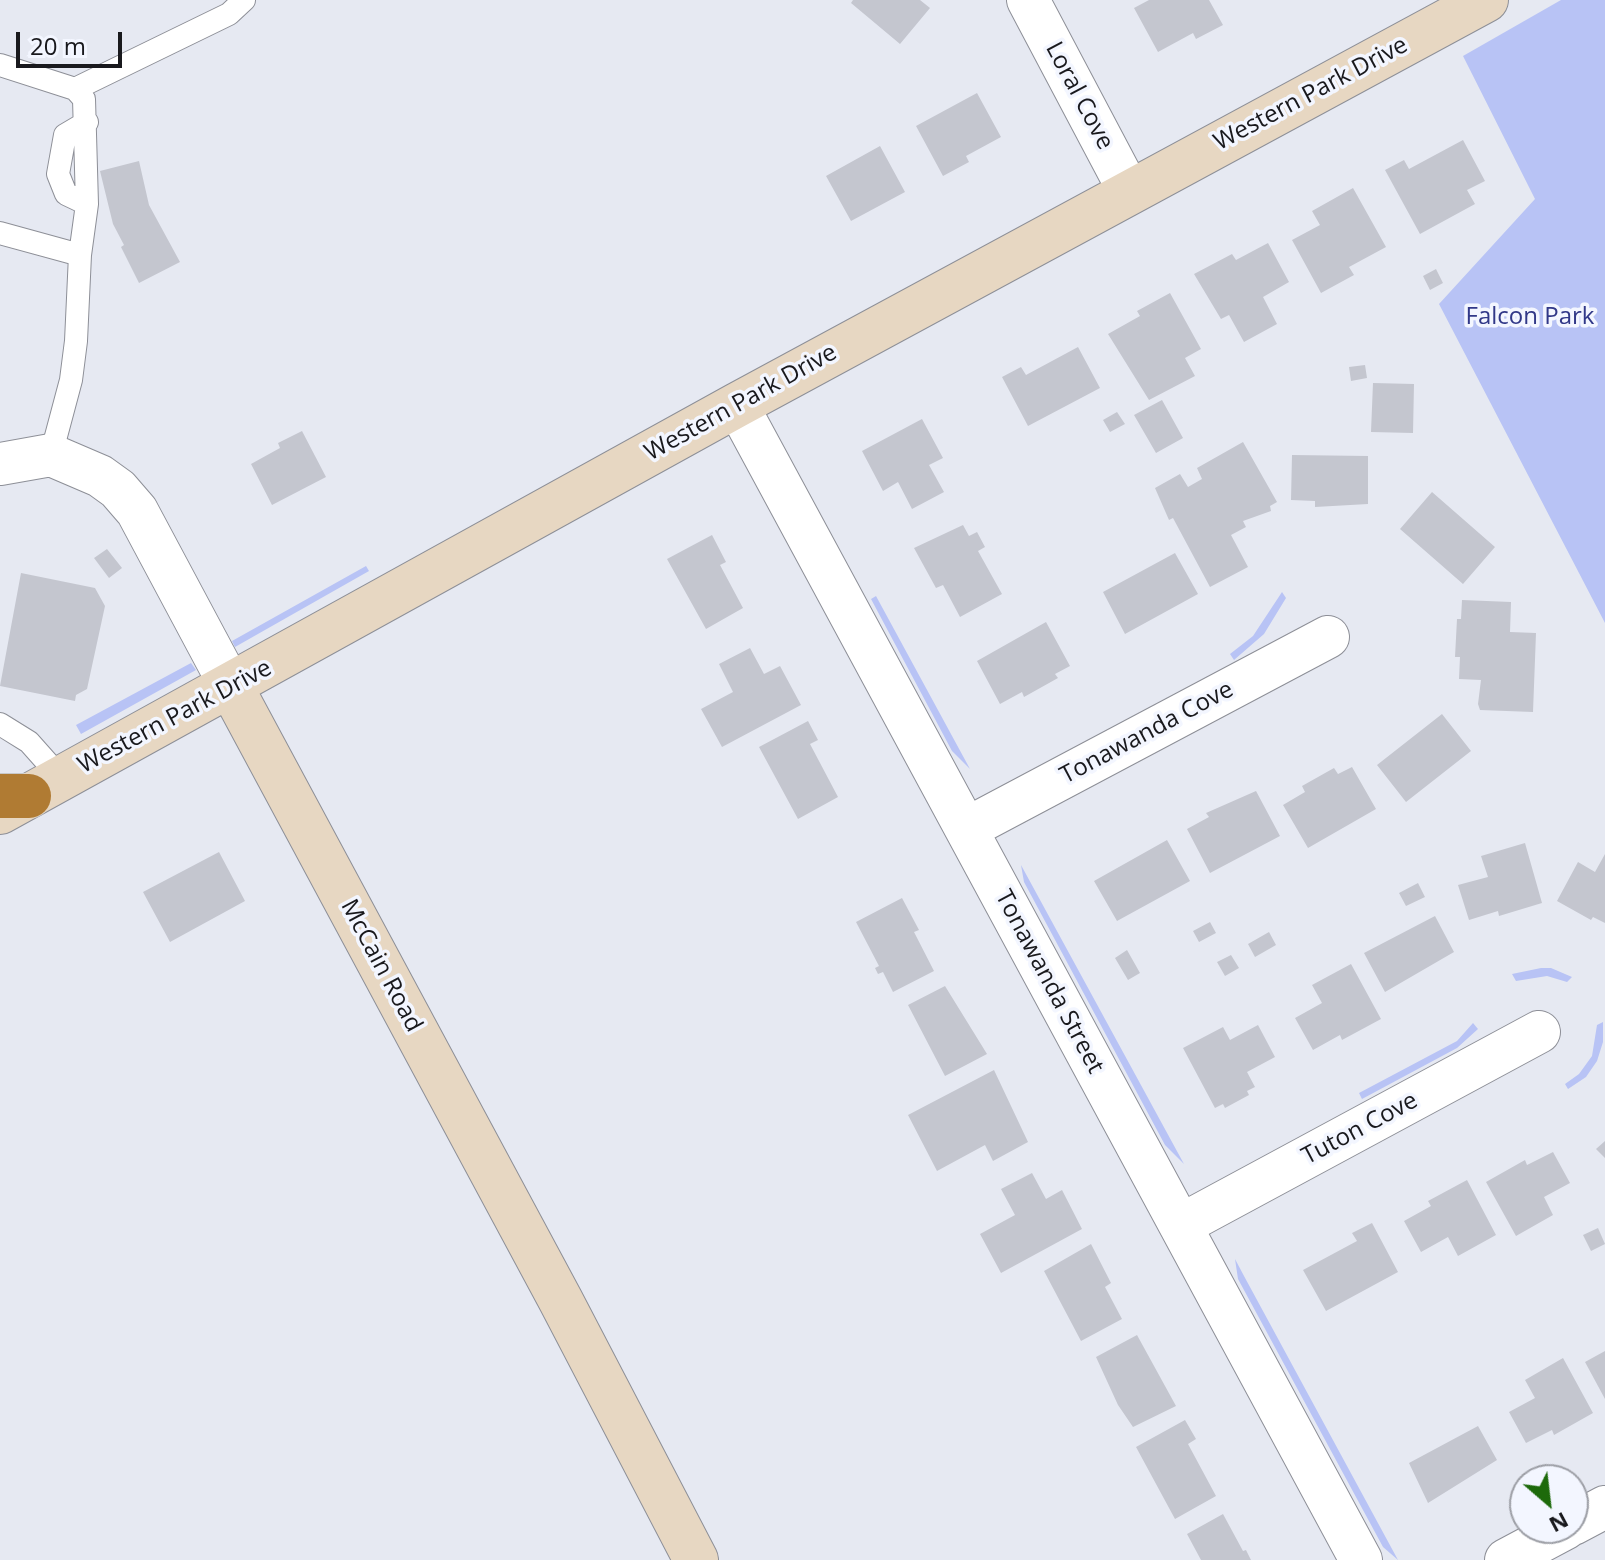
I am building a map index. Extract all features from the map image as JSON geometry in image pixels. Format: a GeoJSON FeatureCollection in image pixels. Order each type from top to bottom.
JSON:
{"type":"FeatureCollection","features":[{"type":"Feature","properties":{"kind":"street","name":"Loral Cove"},"geometry":{"type":"LineString","coordinates":[[1028,0],[1129,191]]}},
{"type":"Feature","properties":{"kind":"street","name":"Western Park Drive"},"geometry":{"type":"LineString","coordinates":[[23,796],[231,687],[737,405],[1486,0]]}},
{"type":"Feature","properties":{"kind":"street","name":"Tonawanda Street"},"geometry":{"type":"LineString","coordinates":[[737,405],[1361,1560]]}},
{"type":"Feature","properties":{"kind":"street"},"geometry":{"type":"LineString","coordinates":[[0,465],[51,455]]}},
{"type":"Feature","properties":{"kind":"street","name":"McCain Road"},"geometry":{"type":"LineString","coordinates":[[51,455],[100,476],[137,511],[561,1301],[696,1560]]}},
{"type":"Feature","properties":{"kind":"street","name":"Tonawanda Cove"},"geometry":{"type":"LineString","coordinates":[[966,829],[1328,637]]}},
{"type":"Feature","properties":{"kind":"street","name":"Tuton Cove"},"geometry":{"type":"LineString","coordinates":[[1181,1225],[1539,1032]]}},
{"type":"Feature","properties":{"kind":"street"},"geometry":{"type":"LineString","coordinates":[[1506,1560],[1536,1544]]}},
{"type":"Feature","properties":{"kind":"lane"},"geometry":{"type":"LineString","coordinates":[[75,89],[229,14],[244,0]]}},
{"type":"Feature","properties":{"kind":"lane"},"geometry":{"type":"LineString","coordinates":[[0,65],[75,89],[84,99],[87,204],[71,380],[51,455]]}},
{"type":"Feature","properties":{"kind":"lane"},"geometry":{"type":"LineString","coordinates":[[0,233],[80,255]]}},
{"type":"Feature","properties":{"kind":"lane"},"geometry":{"type":"LineString","coordinates":[[0,724],[29,742],[23,796]]}},
{"type":"Feature","properties":{"kind":"green space","name":"Falcon Park"},"geometry":{"type":"Polygon","coordinates":[[[1561,0],[1605,0],[1605,623],[1439,304],[1535,199],[1463,56],[1561,0]]]}},
{"type":"Feature","properties":{"kind":"green space"},"geometry":{"type":"Polygon","coordinates":[[[366,566],[369,571],[235,647],[232,641],[366,566]]]}},
{"type":"Feature","properties":{"kind":"green space"},"geometry":{"type":"Polygon","coordinates":[[[1282,592],[1286,598],[1264,634],[1234,660],[1230,654],[1253,636],[1282,592]]]}},
{"type":"Feature","properties":{"kind":"green space"},"geometry":{"type":"Polygon","coordinates":[[[876,596],[970,769],[952,751],[871,599],[876,596]]]}},
{"type":"Feature","properties":{"kind":"green space"},"geometry":{"type":"Polygon","coordinates":[[[191,663],[196,670],[81,734],[76,725],[191,663]]]}},
{"type":"Feature","properties":{"kind":"green space"},"geometry":{"type":"Polygon","coordinates":[[[1021,865],[1184,1164],[1165,1145],[1024,882],[1021,865]]]}},
{"type":"Feature","properties":{"kind":"green space"},"geometry":{"type":"Polygon","coordinates":[[[1551,968],[1572,977],[1567,982],[1547,976],[1516,981],[1512,974],[1551,968]]]}},
{"type":"Feature","properties":{"kind":"green space"},"geometry":{"type":"Polygon","coordinates":[[[1603,1022],[1603,1042],[1597,1061],[1586,1077],[1568,1089],[1565,1084],[1579,1074],[1592,1056],[1597,1025],[1603,1022]]]}},
{"type":"Feature","properties":{"kind":"green space"},"geometry":{"type":"Polygon","coordinates":[[[1473,1023],[1478,1029],[1457,1048],[1362,1099],[1359,1093],[1457,1041],[1473,1023]]]}},
{"type":"Feature","properties":{"kind":"green space"},"geometry":{"type":"Polygon","coordinates":[[[1235,1259],[1398,1560],[1383,1547],[1238,1279],[1235,1259]]]}},
{"type":"Feature","properties":{"kind":"building"},"geometry":{"type":"Polygon","coordinates":[[[853,0],[920,0],[930,8],[900,44],[851,3],[853,0]]]}},
{"type":"Feature","properties":{"kind":"building"},"geometry":{"type":"Polygon","coordinates":[[[1149,0],[1209,0],[1223,25],[1196,39],[1193,33],[1158,52],[1134,8],[1149,0]]]}},
{"type":"Feature","properties":{"kind":"building"},"geometry":{"type":"Polygon","coordinates":[[[977,93],[1001,137],[966,156],[969,162],[943,176],[916,126],[977,93]]]}},
{"type":"Feature","properties":{"kind":"building"},"geometry":{"type":"Polygon","coordinates":[[[1463,140],[1485,181],[1467,190],[1475,204],[1420,234],[1385,170],[1404,160],[1409,169],[1463,140]]]}},
{"type":"Feature","properties":{"kind":"building"},"geometry":{"type":"Polygon","coordinates":[[[880,146],[905,192],[851,221],[826,176],[880,146]]]}},
{"type":"Feature","properties":{"kind":"building"},"geometry":{"type":"Polygon","coordinates":[[[139,161],[149,205],[180,262],[139,283],[121,247],[124,245],[113,224],[100,171],[139,161]]]}},
{"type":"Feature","properties":{"kind":"building"},"geometry":{"type":"Polygon","coordinates":[[[1353,188],[1386,247],[1349,267],[1354,275],[1321,293],[1292,240],[1320,225],[1312,211],[1353,188]]]}},
{"type":"Feature","properties":{"kind":"building"},"geometry":{"type":"Polygon","coordinates":[[[1268,243],[1289,282],[1263,297],[1277,324],[1244,342],[1229,315],[1221,319],[1194,274],[1232,254],[1236,260],[1268,243]]]}},
{"type":"Feature","properties":{"kind":"building"},"geometry":{"type":"Polygon","coordinates":[[[1436,269],[1443,283],[1430,290],[1423,276],[1436,269]]]}},
{"type":"Feature","properties":{"kind":"building"},"geometry":{"type":"Polygon","coordinates":[[[1170,293],[1201,349],[1185,358],[1195,376],[1149,400],[1108,334],[1140,316],[1137,311],[1170,293]]]}},
{"type":"Feature","properties":{"kind":"building"},"geometry":{"type":"Polygon","coordinates":[[[1078,347],[1100,388],[1028,426],[1002,377],[1021,367],[1026,375],[1078,347]]]}},
{"type":"Feature","properties":{"kind":"building"},"geometry":{"type":"Polygon","coordinates":[[[1365,365],[1367,378],[1351,381],[1349,367],[1365,365]]]}},
{"type":"Feature","properties":{"kind":"building"},"geometry":{"type":"Polygon","coordinates":[[[1373,383],[1414,384],[1413,433],[1371,432],[1373,383]]]}},
{"type":"Feature","properties":{"kind":"building"},"geometry":{"type":"Polygon","coordinates":[[[1162,400],[1183,438],[1156,453],[1134,415],[1162,400]]]}},
{"type":"Feature","properties":{"kind":"building"},"geometry":{"type":"Polygon","coordinates":[[[1117,412],[1125,424],[1110,432],[1103,420],[1117,412]]]}},
{"type":"Feature","properties":{"kind":"building"},"geometry":{"type":"Polygon","coordinates":[[[922,419],[943,458],[929,465],[944,492],[912,509],[898,482],[883,491],[862,451],[922,419]]]}},
{"type":"Feature","properties":{"kind":"building"},"geometry":{"type":"Polygon","coordinates":[[[302,431],[326,477],[272,505],[251,464],[280,448],[278,443],[302,431]]]}},
{"type":"Feature","properties":{"kind":"building"},"geometry":{"type":"Polygon","coordinates":[[[1243,442],[1277,502],[1270,506],[1271,511],[1243,521],[1246,527],[1231,535],[1248,567],[1210,587],[1173,518],[1169,520],[1155,488],[1180,474],[1188,487],[1202,479],[1197,468],[1243,442]]]}},
{"type":"Feature","properties":{"kind":"building"},"geometry":{"type":"Polygon","coordinates":[[[1292,455],[1368,456],[1368,504],[1315,507],[1315,501],[1291,500],[1292,455]]]}},
{"type":"Feature","properties":{"kind":"building"},"geometry":{"type":"Polygon","coordinates":[[[1432,492],[1495,547],[1463,584],[1400,529],[1432,492]]]}},
{"type":"Feature","properties":{"kind":"building"},"geometry":{"type":"Polygon","coordinates":[[[963,525],[969,536],[977,532],[985,547],[978,551],[1002,594],[960,617],[943,585],[936,588],[914,548],[963,525]]]}},
{"type":"Feature","properties":{"kind":"building"},"geometry":{"type":"Polygon","coordinates":[[[712,535],[726,562],[720,565],[743,608],[706,629],[667,559],[712,535]]]}},
{"type":"Feature","properties":{"kind":"building"},"geometry":{"type":"Polygon","coordinates":[[[107,549],[122,568],[109,578],[94,558],[107,549]]]}},
{"type":"Feature","properties":{"kind":"building"},"geometry":{"type":"Polygon","coordinates":[[[1175,553],[1198,594],[1125,634],[1103,592],[1175,553]]]}},
{"type":"Feature","properties":{"kind":"building"},"geometry":{"type":"Polygon","coordinates":[[[21,573],[95,588],[105,606],[87,689],[76,695],[75,701],[0,686],[21,573]]]}},
{"type":"Feature","properties":{"kind":"building"},"geometry":{"type":"Polygon","coordinates":[[[1462,600],[1511,602],[1510,632],[1536,633],[1533,712],[1480,710],[1481,680],[1459,679],[1460,657],[1455,657],[1457,619],[1461,619],[1462,600]]]}},
{"type":"Feature","properties":{"kind":"building"},"geometry":{"type":"Polygon","coordinates":[[[1046,622],[1070,666],[1055,674],[1058,678],[1024,697],[1022,692],[1000,704],[977,661],[1046,622]]]}},
{"type":"Feature","properties":{"kind":"building"},"geometry":{"type":"Polygon","coordinates":[[[750,648],[764,674],[780,666],[801,705],[722,747],[701,709],[733,692],[719,664],[750,648]]]}},
{"type":"Feature","properties":{"kind":"building"},"geometry":{"type":"Polygon","coordinates":[[[1442,714],[1471,751],[1406,802],[1377,765],[1442,714]]]}},
{"type":"Feature","properties":{"kind":"building"},"geometry":{"type":"Polygon","coordinates":[[[808,721],[818,740],[810,744],[838,797],[798,819],[759,747],[808,721]]]}},
{"type":"Feature","properties":{"kind":"building"},"geometry":{"type":"Polygon","coordinates":[[[1352,767],[1376,809],[1308,848],[1283,805],[1305,792],[1302,786],[1334,768],[1338,774],[1352,767]]]}},
{"type":"Feature","properties":{"kind":"building"},"geometry":{"type":"Polygon","coordinates":[[[1256,791],[1280,836],[1210,873],[1187,829],[1209,817],[1206,813],[1256,791]]]}},
{"type":"Feature","properties":{"kind":"building"},"geometry":{"type":"Polygon","coordinates":[[[1167,840],[1190,881],[1117,921],[1094,881],[1167,840]]]}},
{"type":"Feature","properties":{"kind":"building"},"geometry":{"type":"Polygon","coordinates":[[[1525,843],[1542,903],[1499,916],[1498,911],[1469,920],[1458,885],[1488,877],[1481,856],[1525,843]]]}},
{"type":"Feature","properties":{"kind":"building"},"geometry":{"type":"Polygon","coordinates":[[[219,852],[245,901],[170,942],[143,892],[219,852]]]}},
{"type":"Feature","properties":{"kind":"building"},"geometry":{"type":"Polygon","coordinates":[[[1605,854],[1605,923],[1593,917],[1591,920],[1557,901],[1578,862],[1595,872],[1605,854]]]}},
{"type":"Feature","properties":{"kind":"building"},"geometry":{"type":"Polygon","coordinates":[[[1418,883],[1425,897],[1406,906],[1399,893],[1418,883]]]}},
{"type":"Feature","properties":{"kind":"building"},"geometry":{"type":"Polygon","coordinates":[[[902,898],[919,930],[914,932],[934,971],[893,992],[883,972],[878,974],[875,968],[879,966],[856,922],[902,898]]]}},
{"type":"Feature","properties":{"kind":"building"},"geometry":{"type":"Polygon","coordinates":[[[1435,916],[1454,952],[1385,992],[1364,953],[1435,916]]]}},
{"type":"Feature","properties":{"kind":"building"},"geometry":{"type":"Polygon","coordinates":[[[1210,922],[1216,933],[1199,942],[1193,931],[1210,922]]]}},
{"type":"Feature","properties":{"kind":"building"},"geometry":{"type":"Polygon","coordinates":[[[1269,932],[1276,945],[1255,957],[1248,944],[1269,932]]]}},
{"type":"Feature","properties":{"kind":"building"},"geometry":{"type":"Polygon","coordinates":[[[1127,950],[1140,973],[1128,980],[1115,958],[1127,950]]]}},
{"type":"Feature","properties":{"kind":"building"},"geometry":{"type":"Polygon","coordinates":[[[1231,955],[1239,968],[1225,976],[1217,962],[1231,955]]]}},
{"type":"Feature","properties":{"kind":"building"},"geometry":{"type":"Polygon","coordinates":[[[1351,964],[1381,1019],[1342,1040],[1340,1035],[1313,1050],[1295,1018],[1322,1003],[1312,985],[1351,964]]]}},
{"type":"Feature","properties":{"kind":"building"},"geometry":{"type":"Polygon","coordinates":[[[945,986],[987,1054],[945,1076],[908,1005],[945,986]]]}},
{"type":"Feature","properties":{"kind":"building"},"geometry":{"type":"Polygon","coordinates":[[[1258,1025],[1275,1057],[1247,1072],[1255,1087],[1247,1091],[1249,1095],[1225,1108],[1223,1104],[1215,1108],[1183,1048],[1223,1027],[1230,1040],[1258,1025]]]}},
{"type":"Feature","properties":{"kind":"building"},"geometry":{"type":"Polygon","coordinates":[[[994,1070],[1028,1142],[993,1161],[985,1145],[937,1171],[908,1115],[994,1070]]]}},
{"type":"Feature","properties":{"kind":"building"},"geometry":{"type":"Polygon","coordinates":[[[1605,1141],[1605,1158],[1596,1149],[1605,1141]]]}},
{"type":"Feature","properties":{"kind":"building"},"geometry":{"type":"Polygon","coordinates":[[[1553,1152],[1570,1183],[1544,1197],[1553,1215],[1516,1236],[1486,1182],[1525,1160],[1527,1165],[1553,1152]]]}},
{"type":"Feature","properties":{"kind":"building"},"geometry":{"type":"Polygon","coordinates":[[[1032,1173],[1046,1199],[1062,1190],[1082,1229],[1001,1273],[980,1234],[1015,1215],[1001,1189],[1032,1173]]]}},
{"type":"Feature","properties":{"kind":"building"},"geometry":{"type":"Polygon","coordinates":[[[1467,1180],[1496,1235],[1458,1256],[1448,1237],[1421,1252],[1404,1221],[1431,1206],[1428,1201],[1467,1180]]]}},
{"type":"Feature","properties":{"kind":"building"},"geometry":{"type":"Polygon","coordinates":[[[1372,1223],[1398,1272],[1326,1311],[1303,1270],[1357,1241],[1352,1233],[1372,1223]]]}},
{"type":"Feature","properties":{"kind":"building"},"geometry":{"type":"Polygon","coordinates":[[[1598,1228],[1605,1244],[1591,1251],[1583,1235],[1598,1228]]]}},
{"type":"Feature","properties":{"kind":"building"},"geometry":{"type":"Polygon","coordinates":[[[1091,1244],[1111,1283],[1105,1287],[1122,1319],[1081,1341],[1044,1271],[1091,1244]]]}},
{"type":"Feature","properties":{"kind":"building"},"geometry":{"type":"Polygon","coordinates":[[[1137,1335],[1176,1406],[1133,1427],[1118,1405],[1096,1357],[1137,1335]]]}},
{"type":"Feature","properties":{"kind":"building"},"geometry":{"type":"Polygon","coordinates":[[[1605,1351],[1605,1399],[1585,1362],[1605,1351]]]}},
{"type":"Feature","properties":{"kind":"building"},"geometry":{"type":"Polygon","coordinates":[[[1563,1358],[1593,1413],[1554,1435],[1552,1430],[1526,1443],[1509,1412],[1535,1398],[1525,1380],[1563,1358]]]}},
{"type":"Feature","properties":{"kind":"building"},"geometry":{"type":"Polygon","coordinates":[[[1185,1420],[1196,1439],[1188,1444],[1216,1496],[1175,1519],[1136,1447],[1185,1420]]]}},
{"type":"Feature","properties":{"kind":"building"},"geometry":{"type":"Polygon","coordinates":[[[1478,1426],[1497,1460],[1428,1503],[1409,1463],[1478,1426]]]}},
{"type":"Feature","properties":{"kind":"building"},"geometry":{"type":"Polygon","coordinates":[[[1223,1514],[1251,1560],[1201,1560],[1187,1534],[1223,1514]]]}}]}
